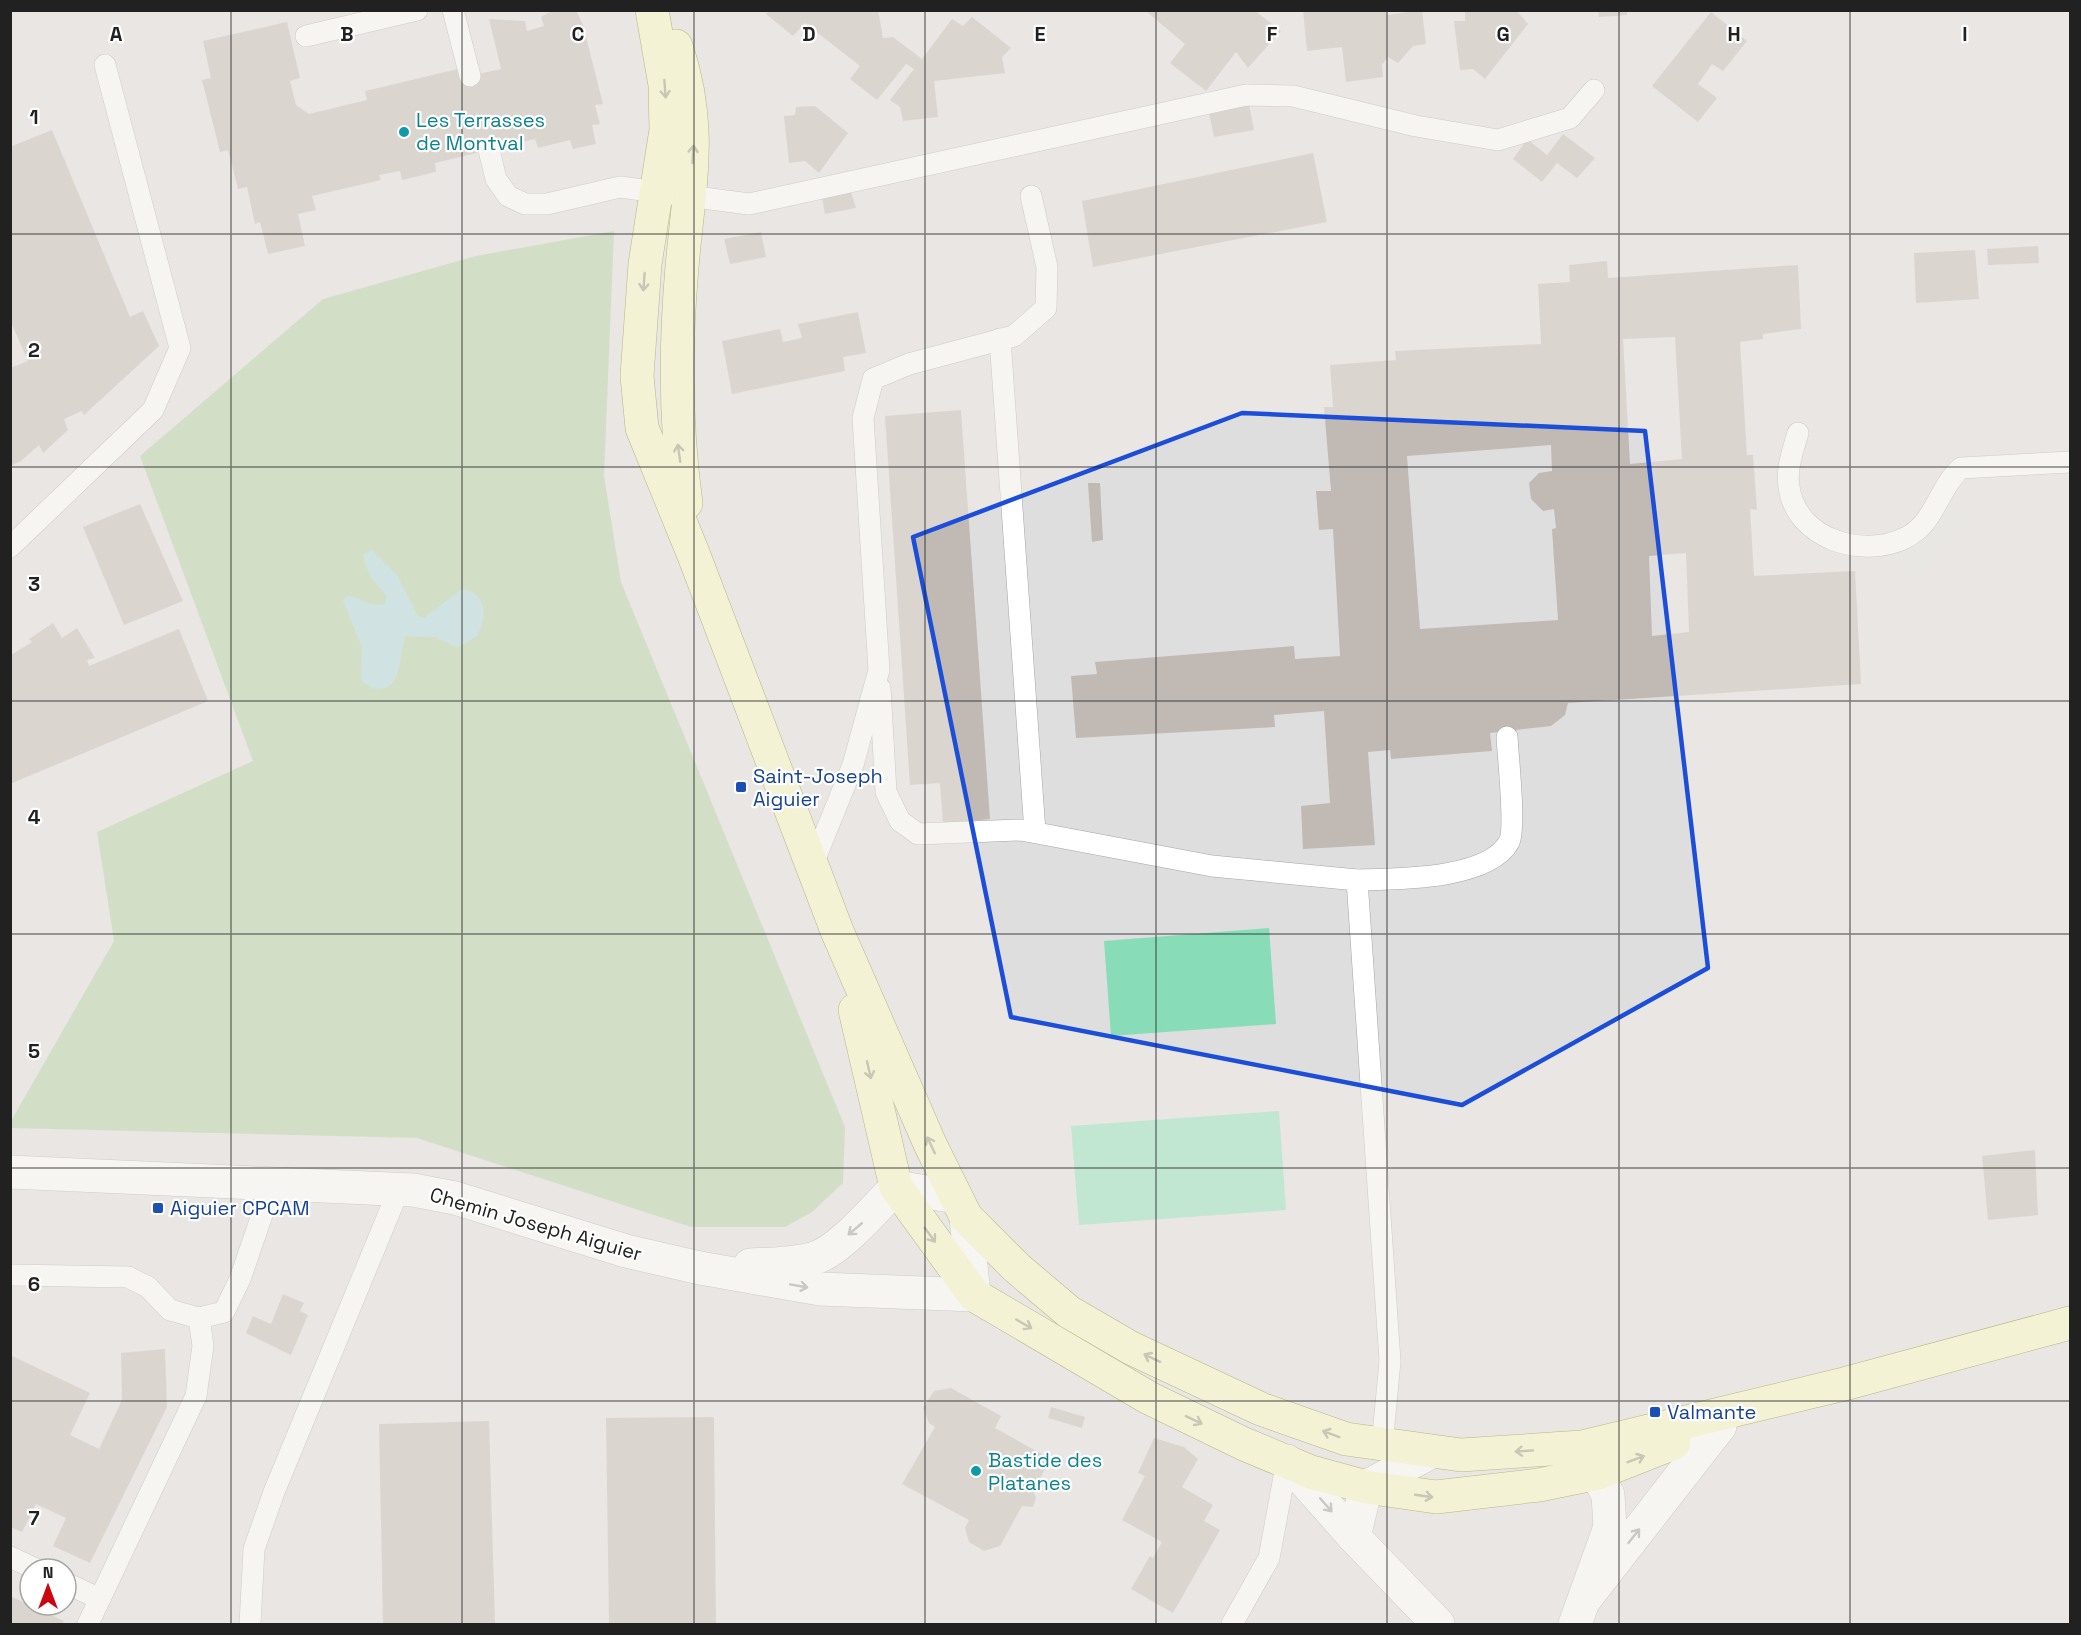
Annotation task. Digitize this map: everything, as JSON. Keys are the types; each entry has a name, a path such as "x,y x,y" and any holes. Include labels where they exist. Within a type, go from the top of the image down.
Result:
{"street":[{"path":"652,10 665,85 666,130 645,264 637,376 642,428 693,553 837,931 961,1207 974,1295"},
{"path":"664,10 688,88 694,128 691,196 682,266 676,376 677,443 693,553"},
{"path":"837,931 896,1187 974,1295 1149,1398 1244,1444 1311,1472 1366,1487 1437,1497 1539,1485 1590,1460 1767,1403 2070,1323"},
{"name":"Chemin Joseph Aiguier","path":"10,1172 399,1189 455,1198 626,1251 700,1268 820,1289 974,1295"},
{"path":"896,1187 961,1207 1017,1268 1069,1312 1131,1348 1261,1409 1346,1439 1382,1446 1461,1455 1590,1460 1720,1426 1767,1403"},
{"name":"Chemin Joseph Aiguier","path":"700,1268 789,1263 818,1257 857,1228 896,1187"},
{"path":"1580,1612 1720,1426"},
{"path":"1354,1537 1366,1487 1431,1452"},
{"path":"1580,1612 1610,1527 1608,1495 1590,1460"},
{"path":"1287,1461 1354,1537 1438,1624"}],"lane":[{"path":"306,36 417,10"},
{"path":"453,10 470,76"},
{"path":"10,548 153,410 180,348 105,65"},
{"path":"489,150 496,179 508,196 525,204 547,204 620,187 749,204 1246,94 1293,96 1416,126 1498,140 1570,118 1594,90"},
{"path":"1031,196 1047,267 1046,308 1014,336 909,364 873,379 863,418 886,792 900,821 918,834 1021,830 1212,866 1357,880 1412,879 1457,872 1487,862 1509,842 1512,823 1507,737"},
{"path":"1000,339 1035,832"},
{"path":"1798,433 1789,461 1788,487 1794,505 1810,530 1838,542 1874,547 1905,538 1918,530 1930,516 1948,479 1961,468 2070,462"},
{"path":"812,866 854,765 879,670"},
{"path":"1357,880 1390,1361 1382,1446"},
{"path":"10,1275 128,1277 148,1287 170,1310 199,1318 224,1312 240,1280 273,1183"},
{"path":"250,1624 254,1549 274,1492 399,1189"},
{"path":"88,1624 196,1396 203,1346 199,1318"},
{"path":"1232,1624 1269,1558 1287,1461"},
{"path":"78,1589 100,1599"}],"highlighted area":[{"path":"1242,413 1645,431 1708,968 1462,1105 1011,1017 913,537"}],"shaded area":[{"path":"11,11 2070,11 2070,1624 11,1624"},
{"path":"1938,500 1973,513 1961,537 1943,561 1920,577 1894,582 1886,544"}],"green space":[{"path":"614,231 604,476 621,582 845,1127 843,1183 812,1212 785,1227 691,1227 417,1138 11,1128 11,1121 114,941 97,832 253,761 140,456 323,299 476,256"},
{"path":"1269,928 1276,1024 1111,1036 1104,941"},
{"path":"1279,1111 1286,1210 1079,1225 1071,1126"}],"water":[{"path":"372,550 397,575 418,616 424,618 462,589 477,596 481,601 484,614 477,636 458,648 436,637 405,636 397,675 388,687 381,689 370,687 361,679 362,647 343,601 346,596 375,605 385,603 387,596 372,577 364,561 363,554"}],"building":[{"name":"Les Terrasses de Montval","path":"553,10 576,10 583,25 603,104 595,105 600,124 592,125 596,144 573,149 570,140 538,148 535,139 435,163 436,172 402,180 400,171 379,175 381,180 312,196 316,210 298,214 305,246 268,254 260,222 255,224 247,187 238,189 228,150 220,152 202,80 211,78 203,41 287,22 300,78 290,81 296,105 309,114 367,100 365,91 458,69 460,78 501,69 489,19 525,21 527,31 544,26 541,17"},
{"path":"769,10 878,10 883,38 893,37 922,59 952,19 963,26 972,17 1011,48 1002,57 1005,73 934,81 938,117 903,121 900,107 890,100 914,69 906,64 877,100 850,79 860,66 805,23 793,36 766,14"},
{"path":"1150,10 1254,10 1281,31 1248,68 1236,52 1206,91 1170,63 1185,44 1148,13"},
{"path":"1303,10 1386,10 1387,15 1422,10 1426,44 1413,46 1398,63 1388,57 1382,65 1383,77 1346,82 1342,47 1307,51"},
{"path":"1465,10 1516,10 1528,24 1485,79 1473,69 1460,70 1454,21 1465,21"},
{"path":"1598,10 1627,10 1627,15 1599,17"},
{"path":"1711,12 1747,41 1723,71 1712,64 1698,84 1717,98 1698,122 1652,86"},
{"path":"1249,104 1254,130 1214,137 1209,113"},
{"path":"815,106 848,133 819,173 805,161 789,163 784,116 795,115 796,107"},
{"path":"52,130 130,317 143,311 159,346 84,415 82,411 64,419 68,430 43,453 39,445 21,461 10,466 10,368 28,361 10,320 10,147"},
{"path":"1563,134 1595,158 1577,178 1557,163 1542,182 1513,159 1527,139 1547,155"},
{"path":"1313,153 1327,222 1093,267 1082,201"},
{"path":"851,192 856,208 825,214 822,198"},
{"path":"761,232 766,257 730,264 724,239"},
{"path":"2038,246 2039,263 1988,265 1987,249"},
{"path":"1975,250 1979,299 1916,303 1914,253"},
{"path":"1607,261 1608,278 1798,265 1801,329 1763,334 1763,339 1740,342 1747,455 1753,455 1757,510 1750,509 1754,576 1855,571 1861,684 1568,703 1565,715 1551,726 1490,733 1492,751 1391,759 1390,750 1368,752 1375,845 1303,849 1301,806 1330,803 1324,711 1274,715 1275,727 1076,738 1071,676 1097,674 1095,662 1294,646 1295,659 1340,656 1333,529 1319,530 1316,491 1331,491 1324,407 1333,407 1330,365 1396,360 1395,351 1541,344 1538,284 1570,282 1569,265","holes":["1675,337 1682,459 1630,464 1623,339","1551,445 1552,471 1539,473 1529,483 1531,499 1543,511 1554,509 1556,528 1552,529 1558,620 1420,629 1407,456","1686,553 1689,632 1652,636 1649,556"]},
{"path":"858,312 866,353 843,357 845,371 732,394 722,341 780,329 783,342 802,338 798,324"},
{"path":"961,410 990,819 943,824 940,783 910,785 885,416"},
{"path":"1088,483 1100,483 1103,540 1092,542"},
{"path":"140,504 183,601 124,625 83,527"},
{"path":"53,623 62,638 77,628 95,658 87,660 89,666 179,629 208,701 10,784 11,655 32,642 29,639"},
{"path":"2035,1150 2038,1215 1988,1220 1982,1156"},
{"path":"283,1294 304,1303 300,1311 308,1315 291,1355 246,1333 253,1316 271,1324"},
{"path":"165,1349 167,1407 90,1563 53,1546 66,1518 36,1504 22,1532 10,1527 10,1355 90,1393 70,1435 99,1449 122,1400 121,1353"},
{"name":"Bastide des Platanes","path":"951,1388 1001,1416 995,1428 1051,1459 1033,1490 1036,1498 1033,1507 1022,1506 1000,1546 984,1551 969,1542 965,1528 969,1520 902,1484 935,1427 929,1423 923,1408 934,1391"},
{"path":"1051,1407 1085,1417 1082,1428 1048,1418"},
{"path":"714,1417 716,1624 609,1624 606,1418"},
{"path":"489,1421 495,1624 383,1624 379,1424"},
{"path":"1154,1438 1184,1447 1198,1459 1182,1487 1213,1505 1204,1521 1220,1530 1173,1613 1131,1589 1150,1556 1153,1558 1162,1542 1122,1520 1145,1476 1138,1473"},
{"path":"10,1596 18,1600 18,1617 55,1617 64,1621 62,1624 10,1624"}],"place":[{"name":"Les Terrasses de Montval","path":"404,132"},
{"name":"Saint-Joseph Aiguier","path":"741,787"},
{"name":"Aiguier CPCAM","path":"158,1208"},
{"name":"Valmante","path":"1655,1412"},
{"name":"Bastide des Platanes","path":"976,1471"}]}
